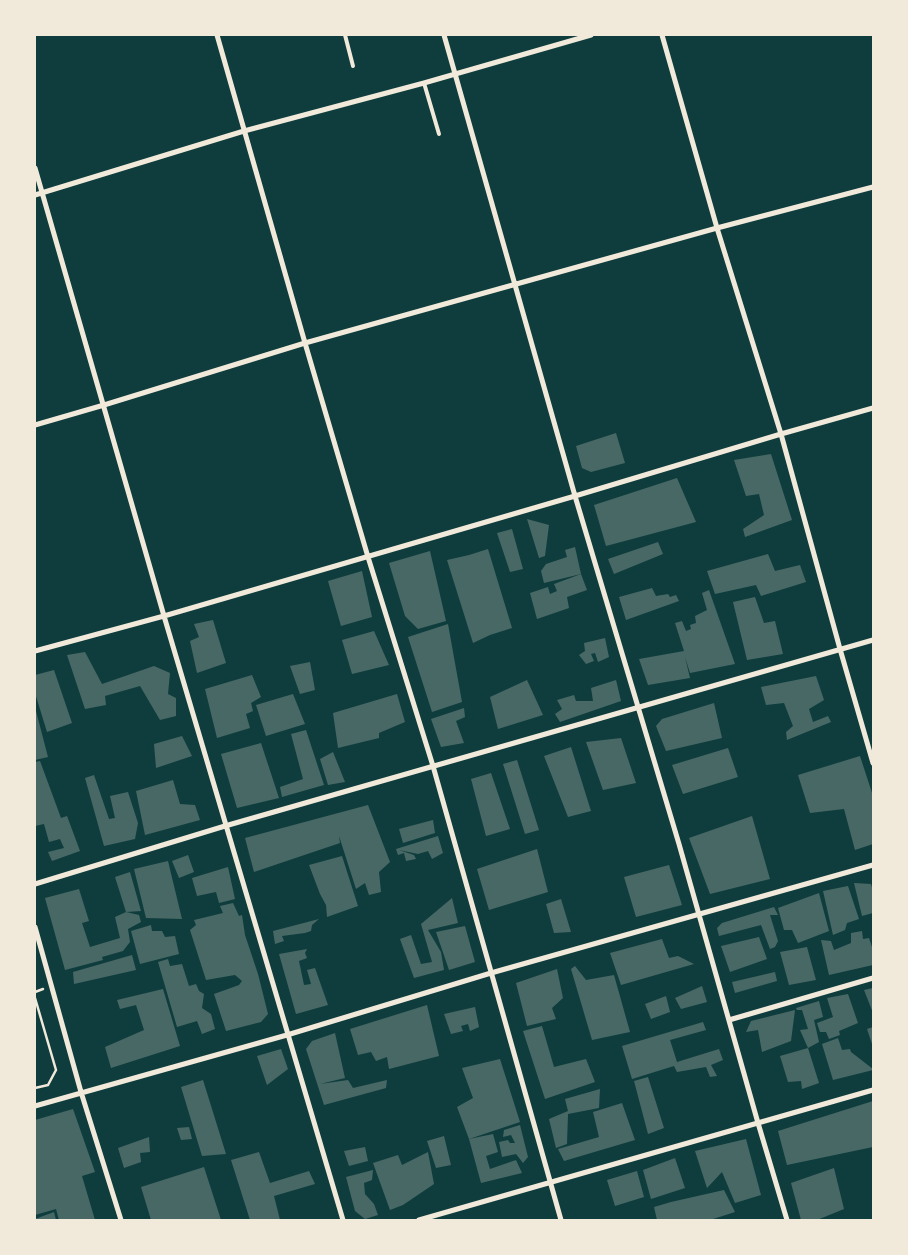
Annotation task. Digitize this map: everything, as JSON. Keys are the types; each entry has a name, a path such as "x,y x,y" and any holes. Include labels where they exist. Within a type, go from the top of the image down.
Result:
{"street":[{"path":"217,35 368,557 433,766 562,1220"},
{"path":"444,35 575,496 787,1220"},
{"path":"35,195 244,131 424,83 591,35"},
{"path":"662,35 717,228 781,434 873,763"},
{"path":"35,168 164,616 342,1220"},
{"path":"35,424 104,405 305,343 717,228 873,187"},
{"path":"35,651 368,557 873,408"},
{"path":"35,884 226,826 873,640"},
{"path":"35,1106 491,973 873,865"},
{"path":"35,927 81,1092 121,1220"},
{"path":"729,1020 873,978"},
{"path":"420,1220 873,1090"}],"lane":[{"path":"345,35 353,66"},
{"path":"424,83 439,134"}],"path":[{"path":"35,998 56,1070 48,1084 35,1088"}],"building":[{"path":"616,433 625,463 591,472 582,468 576,446"},
{"path":"771,454 792,520 745,537 743,529 764,515 759,494 746,496 734,460"},
{"path":"677,478 696,522 606,546 594,505"},
{"path":"527,519 549,525 545,556 539,558"},
{"path":"512,529 523,569 510,572 497,533"},
{"path":"658,542 663,554 614,574 608,559"},
{"path":"575,547 581,574 544,583 541,571 546,564 567,557 565,550"},
{"path":"488,549 512,628 473,643 447,560"},
{"path":"430,551 446,621 418,629 405,616 389,563"},
{"path":"768,554 775,571 800,565 806,582 761,596 756,585 715,594 707,571"},
{"path":"362,571 372,617 341,626 328,581"},
{"path":"581,574 587,590 567,597 569,608 537,619 530,593 548,587 550,594 557,591 554,584"},
{"path":"652,588 656,596 668,594 670,597 676,595 679,601 626,620 619,597"},
{"path":"709,590 735,664 690,673 685,657 690,678 648,685 639,659 684,651 675,623 682,621 686,631 691,629 690,625 696,623 695,616 707,610 702,593"},
{"path":"755,597 764,623 775,621 783,654 747,660 733,602"},
{"path":"213,620 226,663 197,673 190,641 199,637 194,624"},
{"path":"448,624 462,702 432,712 408,637"},
{"path":"374,631 389,665 352,674 342,640"},
{"path":"605,638 609,657 598,662 595,653 591,654 594,661 586,664 579,655 585,651 584,643"},
{"path":"85,652 102,684 154,666 170,673 168,694 176,698 176,716 160,720 140,686 105,696 106,705 85,709 67,655"},
{"path":"310,662 315,690 300,694 290,666"},
{"path":"54,670 72,723 47,732 35,693 35,675"},
{"path":"252,675 261,697 251,703 253,711 246,714 250,728 217,738 205,689"},
{"path":"816,676 824,700 809,709 813,722 828,716 831,722 787,740 786,732 793,726 784,703 766,705 761,687"},
{"path":"527,680 543,715 498,729 490,697"},
{"path":"616,680 621,701 560,722 555,714 562,709 557,700 574,695 576,701 593,701 591,688"},
{"path":"293,694 305,724 266,736 256,705"},
{"path":"397,694 405,722 379,733 379,738 338,748 333,713"},
{"path":"714,703 722,738 666,751 656,726 662,719"},
{"path":"464,708 465,717 456,721 464,743 441,747 431,719"},
{"path":"35,712 48,757 35,760"},
{"path":"306,730 324,785 282,797 280,787 303,779 291,734"},
{"path":"182,736 192,756 156,768 154,744"},
{"path":"621,738 636,783 603,790 586,742"},
{"path":"261,743 279,798 237,808 221,754"},
{"path":"571,747 591,811 568,817 544,756"},
{"path":"728,748 738,777 683,794 672,765"},
{"path":"333,752 345,782 328,785 320,759"},
{"path":"860,756 873,796 873,844 855,850 844,809 810,813 798,775"},
{"path":"517,760 539,830 525,834 503,764"},
{"path":"40,761 61,818 67,816 80,851 52,861 48,852 64,848 60,839 49,842 44,824 35,826 35,762"},
{"path":"491,773 510,829 486,836 471,779"},
{"path":"94,775 109,819 115,818 110,796 128,792 138,823 135,839 104,846 85,778"},
{"path":"173,780 180,804 195,805 200,820 145,835 136,791"},
{"path":"368,805 390,862 379,872 381,892 369,895 365,883 356,889 339,836 340,843 254,872 245,838"},
{"path":"752,816 770,879 710,894 689,838"},
{"path":"433,820 435,833 403,843 399,829"},
{"path":"438,836 443,853 432,859 428,851 418,854 399,850 414,855 416,859 406,861 404,853 398,855 396,849"},
{"path":"537,849 548,892 489,910 477,869"},
{"path":"188,855 194,872 179,878 172,861"},
{"path":"342,856 358,906 327,917 326,905 309,865"},
{"path":"168,861 182,919 146,918 134,869"},
{"path":"669,865 682,905 636,917 624,877"},
{"path":"228,867 235,899 219,903 216,892 197,896 192,878"},
{"path":"130,872 141,911 126,912 115,877"},
{"path":"854,883 871,884 873,891 873,913 862,916"},
{"path":"848,886 859,919 847,923 845,930 833,935 823,891"},
{"path":"79,889 89,921 82,923 90,947 120,938 115,917 126,912 139,915 141,922 128,929 130,942 123,951 102,957 103,960 65,970 45,898"},
{"path":"819,893 829,931 798,943 792,930 784,930 778,908"},
{"path":"452,898 458,923 428,930 441,952 444,970 414,978 400,939 411,935 421,964 432,962 421,924"},
{"path":"561,899 571,932 554,933 546,904"},
{"path":"233,903 239,916 242,915 245,935 258,974 268,1014 261,1022 226,1031 214,994 239,985 242,981 235,975 206,980 190,930 196,925 194,920 223,913 220,906"},
{"path":"774,907 778,915 770,915 778,941 775,947 770,949 761,925 719,936 717,928 722,923"},
{"path":"319,919 312,925 311,931 282,936 284,941 275,944 273,931"},
{"path":"151,925 152,931 162,931 165,937 175,936 179,954 140,964 131,931"},
{"path":"465,926 475,962 449,970 436,932"},
{"path":"862,931 863,939 869,938 873,950 873,965 829,975 821,940 831,941 834,950 851,943 851,933"},
{"path":"759,937 767,959 730,972 721,946"},
{"path":"662,939 669,958 678,956 694,964 621,985 610,953"},
{"path":"807,947 816,980 789,985 780,952"},
{"path":"307,949 305,953 307,958 299,961 304,985 311,984 307,970 315,968 328,1005 296,1014 279,954"},
{"path":"132,955 136,970 74,984 73,972"},
{"path":"168,959 170,966 182,964 189,986 196,984 199,991 204,994 202,1008 211,1014 215,1029 202,1034 197,1021 177,1027 158,962"},
{"path":"575,966 586,980 614,975 630,1032 592,1040 571,969"},
{"path":"557,969 563,998 552,1008 556,1019 527,1026 516,983"},
{"path":"775,972 777,981 735,993 732,982"},
{"path":"702,986 707,1002 681,1009 675,998"},
{"path":"873,988 873,1013 864,990"},
{"path":"163,989 180,1046 111,1068 105,1047 144,1030 136,1005 120,1009 117,1000"},
{"path":"848,994 858,1023 839,1031 840,1035 829,1039 826,1032 820,1032 817,1023 833,1017 827,998"},
{"path":"666,996 670,1012 651,1019 645,1004"},
{"path":"819,1001 823,1017 814,1020 819,1042 808,1048 800,1030 808,1029 802,1010 797,1010 796,1008"},
{"path":"427,1005 439,1056 389,1069 387,1057 376,1061 371,1052 358,1055 350,1029"},
{"path":"475,1007 479,1027 470,1031 468,1024 461,1026 463,1031 451,1034 444,1014"},
{"path":"795,1010 791,1041 762,1052 758,1030 746,1032 751,1021"},
{"path":"703,1022 706,1030 670,1040 677,1062 719,1049 723,1060 711,1065 717,1076 710,1077 706,1067 677,1072 674,1066 632,1079 622,1046"},
{"path":"542,1026 554,1067 586,1059 595,1082 545,1099 523,1031"},
{"path":"873,1027 873,1047 867,1029"},
{"path":"335,1033 345,1078 320,1084 348,1080 353,1088 387,1080 386,1088 324,1105 306,1049 312,1041"},
{"path":"838,1038 842,1050 850,1049 851,1052 873,1070 833,1080 822,1044"},
{"path":"808,1048 819,1083 802,1089 801,1081 788,1082 780,1056"},
{"path":"281,1049 288,1069 267,1085 257,1056"},
{"path":"500,1059 520,1122 469,1139 457,1107 473,1098 462,1068"},
{"path":"648,1077 664,1128 648,1134 634,1081"},
{"path":"203,1080 226,1154 202,1156 181,1087"},
{"path":"600,1089 599,1108 568,1114 567,1144 556,1148 549,1119 568,1111 565,1099"},
{"path":"873,1101 873,1147 787,1165 778,1131"},
{"path":"622,1103 635,1140 564,1161 558,1149 599,1137 593,1112"},
{"path":"73,1109 95,1172 82,1176 95,1220 59,1220 56,1209 35,1215 35,1120"},
{"path":"520,1125 528,1157 523,1163 516,1154 502,1157 499,1142 508,1140 510,1143 515,1143 511,1135 503,1137 504,1130"},
{"path":"189,1127 192,1139 181,1140 177,1128"},
{"path":"493,1134 498,1152 486,1156 490,1169 516,1160 522,1173 481,1183 469,1139"},
{"path":"444,1136 451,1165 436,1168 427,1141"},
{"path":"149,1137 150,1152 140,1153 141,1162 124,1168 118,1148"},
{"path":"746,1139 761,1195 735,1203 722,1172 707,1188 695,1151"},
{"path":"365,1147 368,1161 349,1166 344,1151"},
{"path":"259,1152 270,1183 309,1171 315,1184 274,1196 280,1220 250,1220 231,1160"},
{"path":"428,1152 434,1184 403,1205 390,1210 373,1163 398,1155 402,1165"},
{"path":"675,1158 685,1188 651,1199 643,1170"},
{"path":"204,1167 221,1220 151,1220 141,1187"},
{"path":"834,1168 844,1209 817,1220 801,1220 791,1183"},
{"path":"373,1170 372,1180 364,1183 365,1194 374,1204 378,1215 365,1219 355,1211 346,1177"},
{"path":"637,1171 644,1197 615,1206 607,1180"},
{"path":"724,1190 735,1212 710,1220 657,1220 654,1207"},
{"path":"54,1212 56,1220 35,1220 35,1219"}]}
